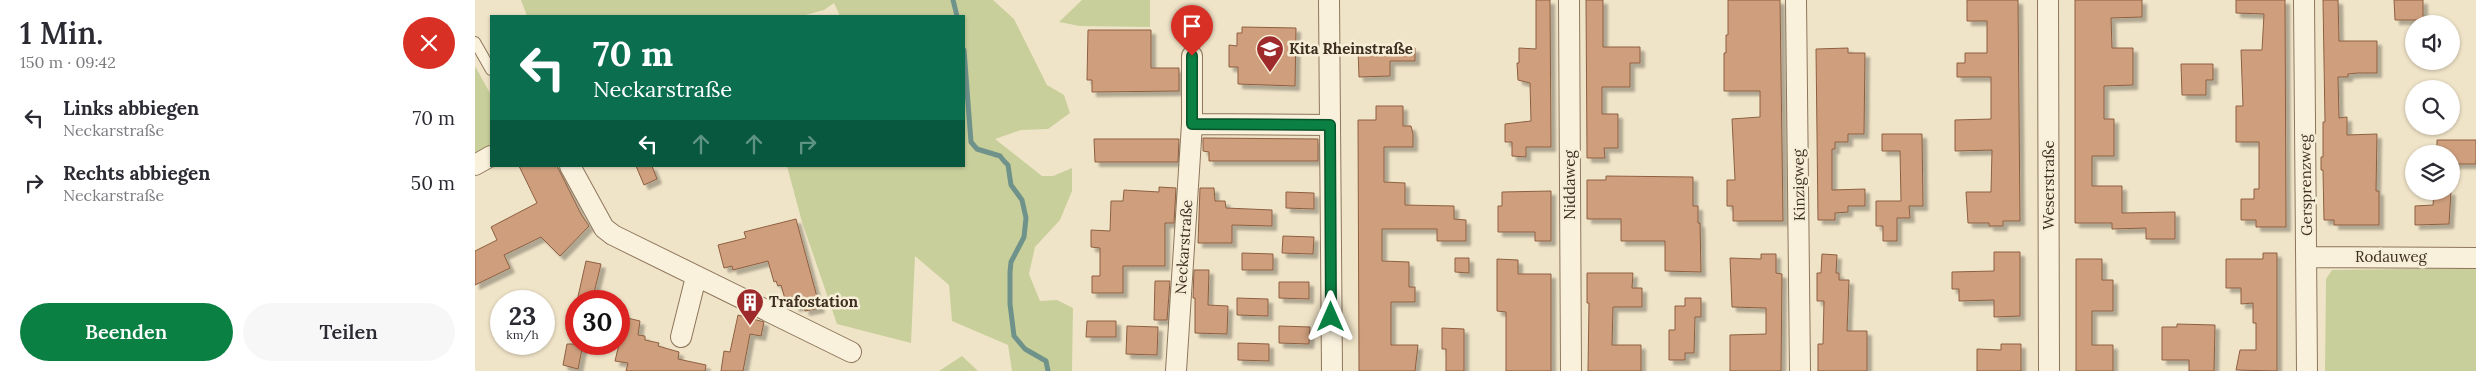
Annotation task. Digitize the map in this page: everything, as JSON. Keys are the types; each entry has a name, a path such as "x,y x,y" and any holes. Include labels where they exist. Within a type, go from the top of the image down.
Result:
{"street":[{"path":"1329,0 1331,371"},
{"name":"Niddaweg","path":"1569,0 1571,371"},
{"name":"Kinzigweg","path":"1796,0 1800,371"},
{"name":"Weserstraße","path":"2047,0 2049,371"},
{"name":"Gersprenzweg","path":"2305,0 2307,371"},
{"name":"Neckarstraße","path":"1176,371 1192,124 1192,56"},
{"path":"1192,124 1330,125"},
{"path":"475,165 490,157"},
{"path":"571,167 604,228 613,235 851,352"},
{"name":"Rodauweg","path":"2307,257 2476,258"},
{"path":"681,337 696,277"}],"lane":[{"path":"475,42 490,68"}],"green space":[{"path":"521,0 993,0 1014,19 1047,85 1064,95 1070,113 1048,129 1021,130 995,139 1042,176 1053,176 1072,168 1072,191 1060,220 1035,247 1029,274 1040,301 1057,300 1073,308 1072,371 1012,371 1008,345 952,321 949,285 915,256 911,343 837,324 802,222 787,167 965,167 965,15 840,15 834,3 824,10 806,15 527,15"},
{"path":"1082,0 1150,0 1150,27 1080,26 1059,22"},
{"path":"475,66 490,93 490,145 475,153"},
{"path":"2476,268 2476,371 2325,371 2326,279 2332,270"},
{"path":"962,356 978,371 939,371"}],"building":[{"path":"1536,0 1550,0 1551,147 1526,147 1526,157 1512,156 1512,142 1505,142 1505,124 1531,121 1530,83 1518,80 1517,63 1519,63 1519,48 1536,49"},
{"path":"1586,0 1603,0 1603,47 1640,47 1640,63 1630,63 1630,87 1602,87 1602,114 1618,114 1618,148 1604,148 1605,158 1587,158"},
{"path":"1728,0 1780,0 1783,221 1733,221 1733,206 1727,206 1727,180 1735,180 1732,119 1760,117 1760,91 1724,91 1724,53 1726,53 1726,35 1728,35"},
{"path":"1967,0 2018,0 2020,221 2003,221 2003,226 1989,226 1989,223 1968,223 1966,192 1991,192 1992,150 1955,151 1955,120 1991,119 1991,77 1957,77 1957,63 1965,63 1965,53 1987,53 1987,21 1967,21"},
{"path":"2075,0 2142,0 2142,17 2111,18 2112,48 2133,48 2133,85 2104,86 2104,119 2114,119 2114,156 2092,156 2092,186 2122,186 2122,213 2175,212 2175,239 2146,239 2146,228 2112,229 2112,223 2075,223"},
{"path":"2236,0 2285,0 2286,227 2256,227 2256,220 2241,220 2241,199 2254,199 2254,189 2259,189 2259,142 2236,142 2236,106 2243,106 2241,50 2262,50 2264,14 2236,13"},
{"path":"2323,0 2338,0 2339,41 2377,41 2377,73 2348,74 2348,77 2338,77 2339,118 2347,117 2347,135 2377,134 2376,191 2379,191 2379,225 2334,225 2334,220 2324,220 2323,170 2321,170 2323,122 2325,122"},
{"path":"2394,0 2423,0 2423,15 2405,15 2405,20 2395,20"},
{"path":"1242,27 1296,28 1295,86 1238,84 1238,67 1229,67 1229,45 1237,46 1237,33 1242,33"},
{"path":"1088,30 1151,30 1151,68 1179,68 1179,91 1092,92 1092,80 1087,80"},
{"path":"1415,48 1415,61 1390,61 1390,76 1359,77 1358,49"},
{"path":"1848,48 1848,53 1865,53 1864,134 1848,134 1848,142 1835,142 1835,149 1832,149 1832,190 1865,189 1865,206 1848,206 1848,212 1835,213 1835,220 1818,220 1816,49"},
{"path":"2181,64 2213,64 2213,80 2206,80 2206,95 2182,95"},
{"path":"1376,106 1403,106 1403,126 1411,126 1413,134 1413,147 1384,147 1384,182 1405,183 1405,205 1454,206 1454,219 1466,220 1466,241 1437,241 1437,229 1382,229 1382,261 1409,262 1409,287 1415,287 1415,302 1391,302 1391,345 1418,345 1415,371 1359,371 1358,120 1376,120"},
{"path":"1882,134 1922,134 1923,206 1909,206 1910,218 1897,218 1897,241 1883,241 1883,226 1876,226 1876,201 1901,201 1900,151 1882,151"},
{"path":"1203,138 1318,139 1318,161 1209,161 1209,152 1203,151"},
{"path":"1094,139 1179,139 1178,162 1095,162"},
{"path":"2437,140 2476,140 2476,164 2460,164 2460,145 2437,145"},
{"path":"519,167 558,167 589,226 560,256 541,237 504,255 510,268 475,285 475,251 497,240 491,227 537,203"},
{"path":"636,167 652,167 657,179 644,185"},
{"path":"1606,176 1693,177 1693,206 1698,206 1698,223 1700,223 1701,272 1665,271 1665,241 1621,241 1621,219 1587,219 1587,180 1606,180"},
{"path":"1159,187 1176,188 1174,223 1165,223 1165,266 1123,266 1123,293 1092,293 1092,276 1100,276 1100,248 1091,247 1091,230 1110,231 1111,201 1123,201 1124,190 1159,192"},
{"path":"1200,188 1214,188 1215,201 1225,201 1226,208 1272,210 1272,226 1232,225 1232,243 1198,243"},
{"path":"1551,191 1551,241 1535,241 1535,232 1498,232 1498,206 1502,206 1502,192"},
{"path":"1286,192 1314,193 1314,209 1286,208"},
{"path":"2433,200 2450,200 2449,224 2415,225 2415,206 2433,205"},
{"path":"796,219 820,308 805,311 804,305 795,307 792,297 785,299 781,285 778,286 776,281 774,282 768,261 733,270 732,266 724,268 718,245 746,238 744,232"},
{"path":"1283,236 1314,237 1313,254 1282,253"},
{"path":"1994,252 2020,252 2020,316 1994,317 1994,300 1959,301 1959,289 1952,289 1952,272 1994,271"},
{"path":"1242,253 1273,254 1273,270 1242,270"},
{"path":"2263,253 2277,253 2277,371 2236,370 2240,350 2256,350 2256,323 2253,323 2253,303 2241,304 2241,288 2226,288 2226,259 2263,259"},
{"path":"1761,254 1776,254 1776,273 1782,274 1781,371 1730,371 1730,335 1766,334 1766,308 1732,307 1730,258 1761,259"},
{"path":"1822,254 1837,255 1836,273 1839,273 1839,280 1849,280 1847,331 1867,331 1867,371 1818,371 1818,344 1823,344 1824,301 1817,301 1817,273 1821,273"},
{"path":"1455,258 1469,258 1469,273 1455,272"},
{"path":"1497,259 1518,260 1518,274 1551,274 1551,371 1506,371 1506,312 1497,311"},
{"path":"2076,259 2102,259 2102,280 2113,280 2113,311 2092,311 2092,345 2113,345 2113,371 2076,371"},
{"path":"586,261 601,264 595,290 579,290"},
{"path":"1194,270 1209,270 1208,305 1228,306 1227,334 1195,333"},
{"path":"1587,273 1633,273 1632,288 1642,288 1642,307 1613,307 1612,345 1641,345 1641,371 1588,371 1589,303 1587,303"},
{"path":"1155,281 1170,281 1167,320 1154,320"},
{"path":"1279,282 1309,282 1309,299 1279,298"},
{"path":"1237,298 1268,299 1268,316 1237,315"},
{"path":"1685,298 1701,298 1701,317 1695,317 1694,353 1685,353 1685,360 1669,360 1669,330 1675,330 1675,306 1685,306"},
{"path":"738,315 764,322 761,336 750,334 743,371 721,371 724,351 730,352"},
{"path":"630,319 640,321 638,335 645,336 645,340 659,343 658,346 679,352 678,359 706,365 705,371 626,371 628,363 615,361 616,355 630,355"},
{"path":"1087,321 1116,321 1116,337 1086,337"},
{"path":"2177,324 2215,325 2214,371 2189,371 2189,360 2162,360 2162,327 2177,327"},
{"path":"1127,326 1158,327 1157,355 1126,354"},
{"path":"1279,326 1310,327 1309,344 1279,343"},
{"path":"1442,328 1464,329 1464,371 1446,371 1446,349 1442,349"},
{"path":"1238,343 1269,344 1269,361 1238,360"},
{"path":"2001,344 2021,344 2021,371 1977,371 1977,349 2001,350"},
{"path":"565,354 581,355 578,369 563,365"}],"waterway":[{"path":"953,0 957,15"},
{"path":"965,63 971,142 977,149 1000,156 1008,165 1011,185 1022,200 1026,218 1024,237 1011,262 1010,304 1014,336 1025,349 1046,361 1048,371"}],"place":[{"name":"Kita Rheinstraße","path":"1270,73"},
{"name":"Trafostation","path":"750,326"}],"route":[{"path":"1192,56 1192,124 1330,125 1331,317"}]}
